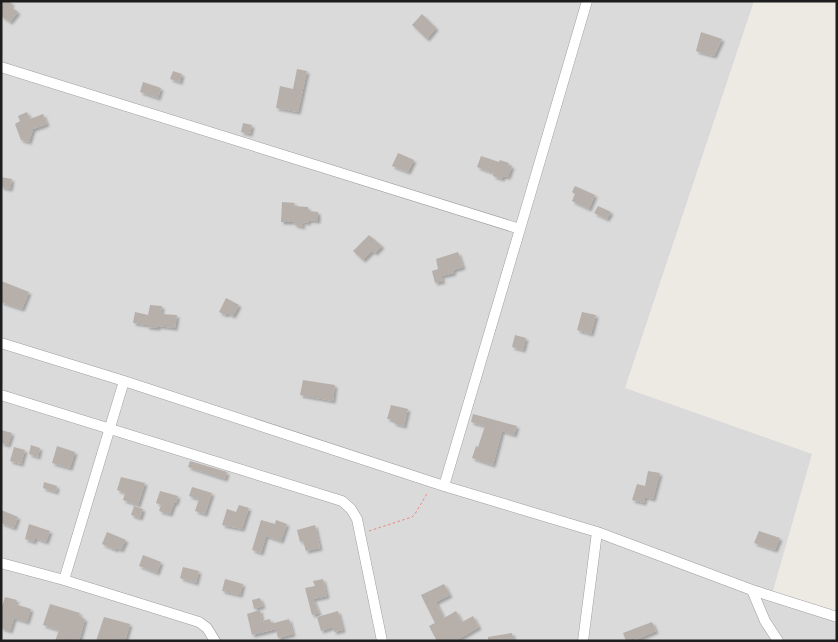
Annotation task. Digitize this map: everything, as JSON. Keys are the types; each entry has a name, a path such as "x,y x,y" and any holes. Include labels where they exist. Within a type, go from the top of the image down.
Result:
{"street":[{"path":"444,486 587,1"},
{"path":"1,67 520,229"},
{"path":"1,343 124,381 444,486 596,532 752,590 837,617"},
{"path":"64,580 124,381"},
{"path":"1,395 342,501 351,509 357,520 382,641"},
{"path":"583,641 596,532"},
{"path":"1,564 64,580 199,622 207,628 215,641"},
{"path":"752,590 764,621 778,641"}],"path":[{"path":"361,534 412,517 434,482"}],"shaded area":[{"path":"1,1 754,1 625,388 812,454 772,594 837,617 837,641 1,641"}],"building":[{"path":"1,1 9,1 12,4 10,6 18,12 10,22 1,16"},
{"path":"422,14 436,28 427,39 412,25"},
{"path":"701,32 722,39 714,56 696,51"},
{"path":"297,69 307,71 298,112 276,108 280,86 293,89"},
{"path":"173,71 182,74 180,82 170,79"},
{"path":"143,82 161,88 158,98 140,92"},
{"path":"27,112 30,119 43,114 47,124 33,129 29,142 21,140 15,124 20,121 18,116"},
{"path":"243,123 252,125 250,134 241,132"},
{"path":"398,153 414,160 408,172 392,166"},
{"path":"481,156 509,163 508,165 512,166 508,177 503,176 502,179 493,176 494,173 477,167"},
{"path":"1,177 12,179 10,189 1,187"},
{"path":"575,186 595,195 589,209 572,201 575,194 572,192"},
{"path":"282,202 295,203 294,206 308,207 308,211 318,212 318,221 309,220 308,223 302,222 303,227 295,225 293,222 281,222"},
{"path":"598,206 611,212 607,219 594,213"},
{"path":"369,235 382,246 375,253 372,251 363,260 353,251"},
{"path":"458,252 463,267 453,270 454,273 441,276 443,281 435,283 432,271 438,269 436,259"},
{"path":"1,281 29,292 22,309 1,302"},
{"path":"226,298 239,305 233,316 219,312"},
{"path":"150,305 162,306 161,314 177,315 175,328 147,327 147,325 133,323 135,312 148,315"},
{"path":"582,312 596,315 591,334 577,330"},
{"path":"515,335 526,338 523,350 512,347"},
{"path":"303,380 335,385 333,401 300,395"},
{"path":"391,405 408,409 404,426 393,423 394,420 387,419"},
{"path":"473,414 517,426 514,435 502,431 493,465 472,458 485,426 471,422"},
{"path":"1,430 12,433 8,445 1,443"},
{"path":"31,445 40,448 38,457 29,454"},
{"path":"57,446 75,452 70,468 52,463"},
{"path":"14,447 25,450 21,464 10,461"},
{"path":"190,461 227,472 225,479 188,467"},
{"path":"648,471 660,473 653,499 645,497 644,503 632,500 637,484 645,486"},
{"path":"121,477 145,483 138,505 123,500 125,493 117,490"},
{"path":"44,482 57,486 56,492 43,488"},
{"path":"192,487 212,493 205,514 195,511 199,499 189,496"},
{"path":"160,491 178,496 170,514 159,511 161,505 156,503"},
{"path":"239,505 249,508 242,529 222,525 227,509 236,512"},
{"path":"134,506 143,509 140,518 131,515"},
{"path":"1,510 18,517 14,528 1,523"},
{"path":"261,520 275,524 276,520 287,524 281,541 266,536 261,553 252,550"},
{"path":"29,524 50,531 46,542 35,538 34,542 25,539"},
{"path":"315,525 320,548 306,551 303,541 300,542 297,530"},
{"path":"759,531 780,538 775,550 754,543"},
{"path":"107,532 126,540 121,550 116,548 116,550 102,544"},
{"path":"143,555 161,562 157,573 139,566"},
{"path":"183,567 199,571 196,583 180,578"},
{"path":"225,579 243,584 240,595 222,591"},
{"path":"323,579 327,596 313,599 319,613 312,615 305,588 315,586 313,581"},
{"path":"444,584 450,595 436,602 444,618 456,611 462,622 473,616 479,627 455,641 437,641 429,626 435,623 421,595"},
{"path":"5,597 17,600 15,604 31,609 27,622 14,618 10,631 1,628 1,610"},
{"path":"260,598 263,606 254,609 252,600"},
{"path":"50,604 80,613 79,616 85,619 79,641 55,641 59,630 43,625"},
{"path":"260,610 262,621 270,619 271,623 274,623 289,619 293,634 278,638 276,629 252,635 247,614"},
{"path":"338,611 343,630 334,632 333,627 321,631 317,617"},
{"path":"104,617 130,624 125,641 96,641"},
{"path":"652,622 656,631 636,640 635,638 626,641 623,633"},
{"path":"512,633 514,641 488,641 488,637"}]}
